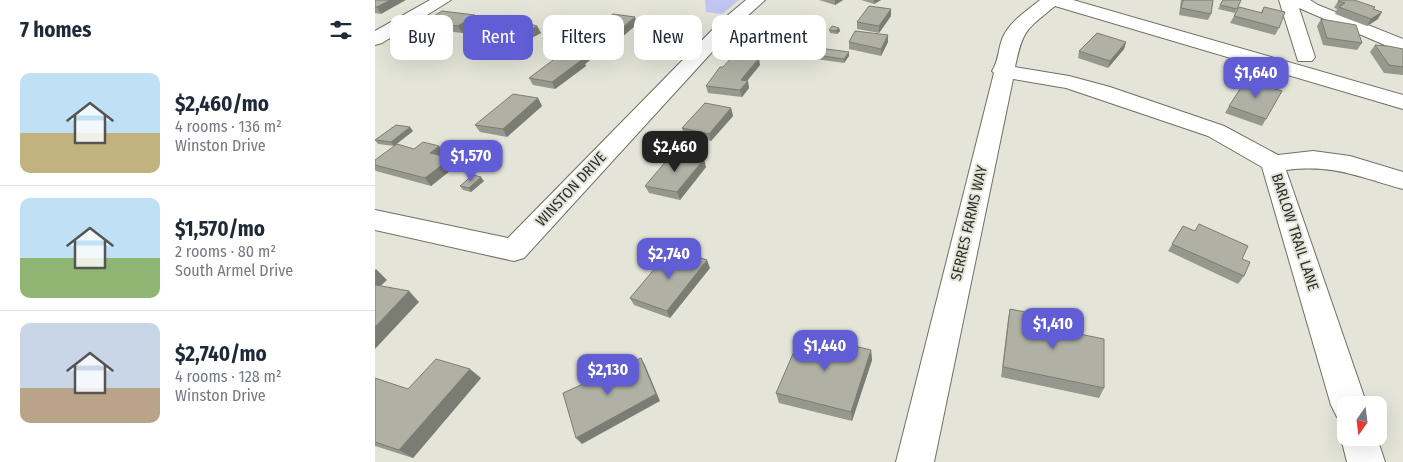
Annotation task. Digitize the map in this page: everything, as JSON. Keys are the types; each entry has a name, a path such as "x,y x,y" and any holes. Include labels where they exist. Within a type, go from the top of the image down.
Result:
{"street":[{"path":"375,39 442,0"},
{"name":"WINSTON DRIVE","path":"375,220 514,250 727,25 755,0"},
{"path":"1052,0 1403,102"},
{"name":"SERRES FARMS WAY","path":"915,462 1002,72 1012,37 1024,22 1052,0"},
{"path":"1288,0 1305,57"},
{"path":"1299,0 1312,9 1401,45"},
{"name":"BARLOW TRAIL LANE","path":"1002,72 1069,82 1102,92 1216,131 1274,163 1273,170 1287,202 1346,396"},
{"path":"1274,163 1313,159 1350,164 1403,181"},
{"path":"1361,446 1366,462"}],"shaded area":[{"path":"705,0 739,0 722,14 706,12"}],"building":[{"path":"375,0 390,0 375,7"},
{"path":"1183,0 1213,0 1211,14 1181,8"},
{"path":"1223,0 1241,0 1237,9 1220,5"},
{"path":"1354,0 1375,7 1373,9 1382,12 1371,19 1339,7 1345,3 1338,1"},
{"path":"869,6 891,9 879,26 857,22"},
{"path":"1239,7 1262,13 1264,7 1285,12 1279,28 1234,16"},
{"path":"442,11 475,15 463,15 463,23 458,26 453,25 453,15 435,15"},
{"path":"624,16 634,18 624,26"},
{"path":"1321,19 1356,25 1362,43 1327,38"},
{"path":"832,26 839,28 836,31 829,30"},
{"path":"855,31 888,35 881,49 849,42"},
{"path":"1097,33 1126,42 1110,61 1079,51"},
{"path":"1375,45 1403,49 1403,67 1389,65"},
{"path":"826,49 849,52 844,59 826,57"},
{"path":"553,60 582,60 552,82 529,78"},
{"path":"729,60 757,60 741,80 748,81 740,90 706,86 720,67 723,67"},
{"path":"1246,80 1282,91 1266,119 1229,106"},
{"path":"513,94 538,98 503,129 475,125"},
{"path":"705,103 731,108 709,134 682,128"},
{"path":"396,125 410,127 391,142 375,140"},
{"path":"423,142 439,146 430,153 451,158 425,178 375,165 375,160 397,144 414,149"},
{"path":"673,153 704,159 677,192 645,186"},
{"path":"473,175 481,177 469,188 460,186"},
{"path":"1199,224 1248,246 1242,259 1250,262 1244,276 1172,244 1183,226 1195,231"},
{"path":"672,248 707,260 667,311 630,298"},
{"path":"375,286 409,291 375,327"},
{"path":"1010,309 1056,318 1055,329 1104,339 1104,388 1003,367"},
{"path":"802,333 871,350 851,412 776,393"},
{"path":"641,358 656,394 576,438 563,393"},
{"path":"436,359 470,369 399,450 375,442 375,378 408,389"}]}
